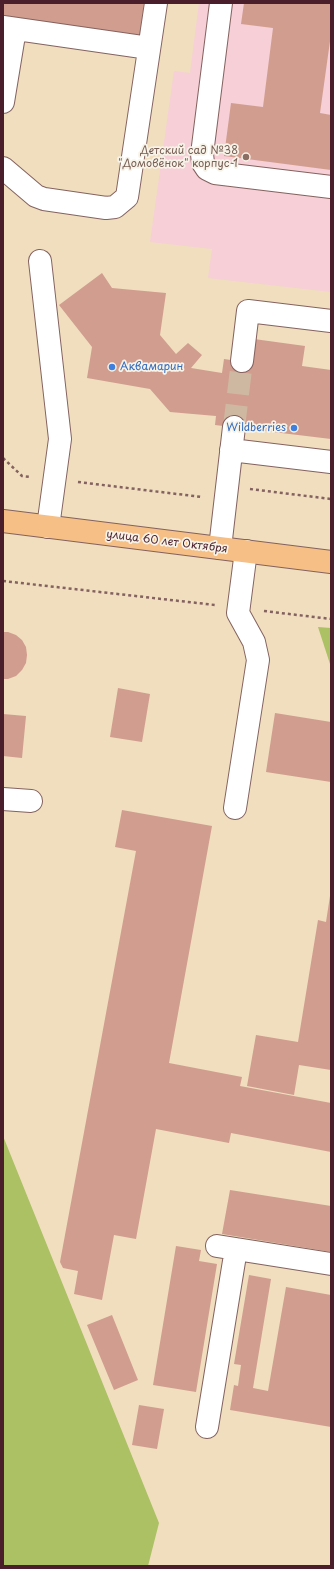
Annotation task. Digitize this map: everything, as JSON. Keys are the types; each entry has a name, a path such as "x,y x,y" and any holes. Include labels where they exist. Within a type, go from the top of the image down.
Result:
{"main road":[{"name":"улица 60 лет Октября","path":"3,521 331,562"}],"lane":[{"path":"3,168 36,196 44,199 106,208 115,207 123,202 127,197 156,3"},
{"path":"221,3 202,154 203,163 207,169 215,173 331,187"},
{"path":"3,102 9,28 149,48"},
{"path":"40,260 60,439 48,527"},
{"path":"242,361 248,311 331,321"},
{"path":"220,548 234,427"},
{"path":"231,450 331,462"},
{"path":"235,808 258,660 254,642 238,613 246,551"},
{"path":"3,799 31,801"},
{"path":"207,1427 226,1247 331,1264"}],"path":[{"path":"3,458 22,476 211,498 251,488 331,499"},
{"path":"3,581 331,619"}],"shaded area":[{"name":"Детский сад №38 \"Домовёнок\" корпус 1","path":"199,3 331,3 331,292 208,278 212,249 150,242 174,71 190,73"}],"green space":[{"path":"318,627 331,628 331,664 330,664"},
{"path":"3,1136 159,1523 148,1566 3,1566"}],"building":[{"path":"3,3 144,3 140,35 3,16"},
{"path":"244,3 331,3 331,34 320,113 331,115 331,170 224,156 231,103 263,107 273,28 241,24"},
{"path":"102,273 112,288 166,293 160,335 176,354 188,343 202,355 191,368 222,373 224,359 251,363 254,339 305,346 302,366 331,370 331,439 215,425 216,416 170,412 150,389 87,378 92,347 59,305"},
{"path":"3,632 16,635 22,640 26,647 27,655 26,663 22,670 16,676 8,679 3,679"},
{"path":"118,688 150,694 142,742 110,737"},
{"path":"275,713 331,722 331,782 266,772"},
{"path":"3,714 26,716 22,758 3,756"},
{"path":"122,810 212,826 169,1063 242,1077 240,1086 331,1103 331,1152 231,1133 229,1143 156,1129 136,1239 114,1235 102,1300 74,1294 78,1271 63,1268 60,1262 136,851 115,847"},
{"path":"330,896 331,1070 299,1065 294,1095 247,1086 256,1035 298,1042 318,920 326,922"},
{"path":"230,1190 331,1206 331,1252 222,1234"},
{"path":"176,1246 201,1250 199,1261 217,1264 196,1392 153,1385"},
{"path":"249,1275 271,1279 253,1388 268,1391 286,1287 331,1295 331,1427 230,1410 234,1385 238,1386 241,1365 234,1364"},
{"path":"112,1315 138,1380 114,1390 87,1325"},
{"path":"139,1405 164,1409 157,1449 132,1445"}],"tunnel":[{"path":"234,427 242,361"}],"place":[{"name":"Детский сад №38 \"Домовёнок\" корпус 1","path":"246,157"},
{"name":"Аквамарин","path":"112,367"},
{"name":"Wildberries","path":"294,428"}]}
